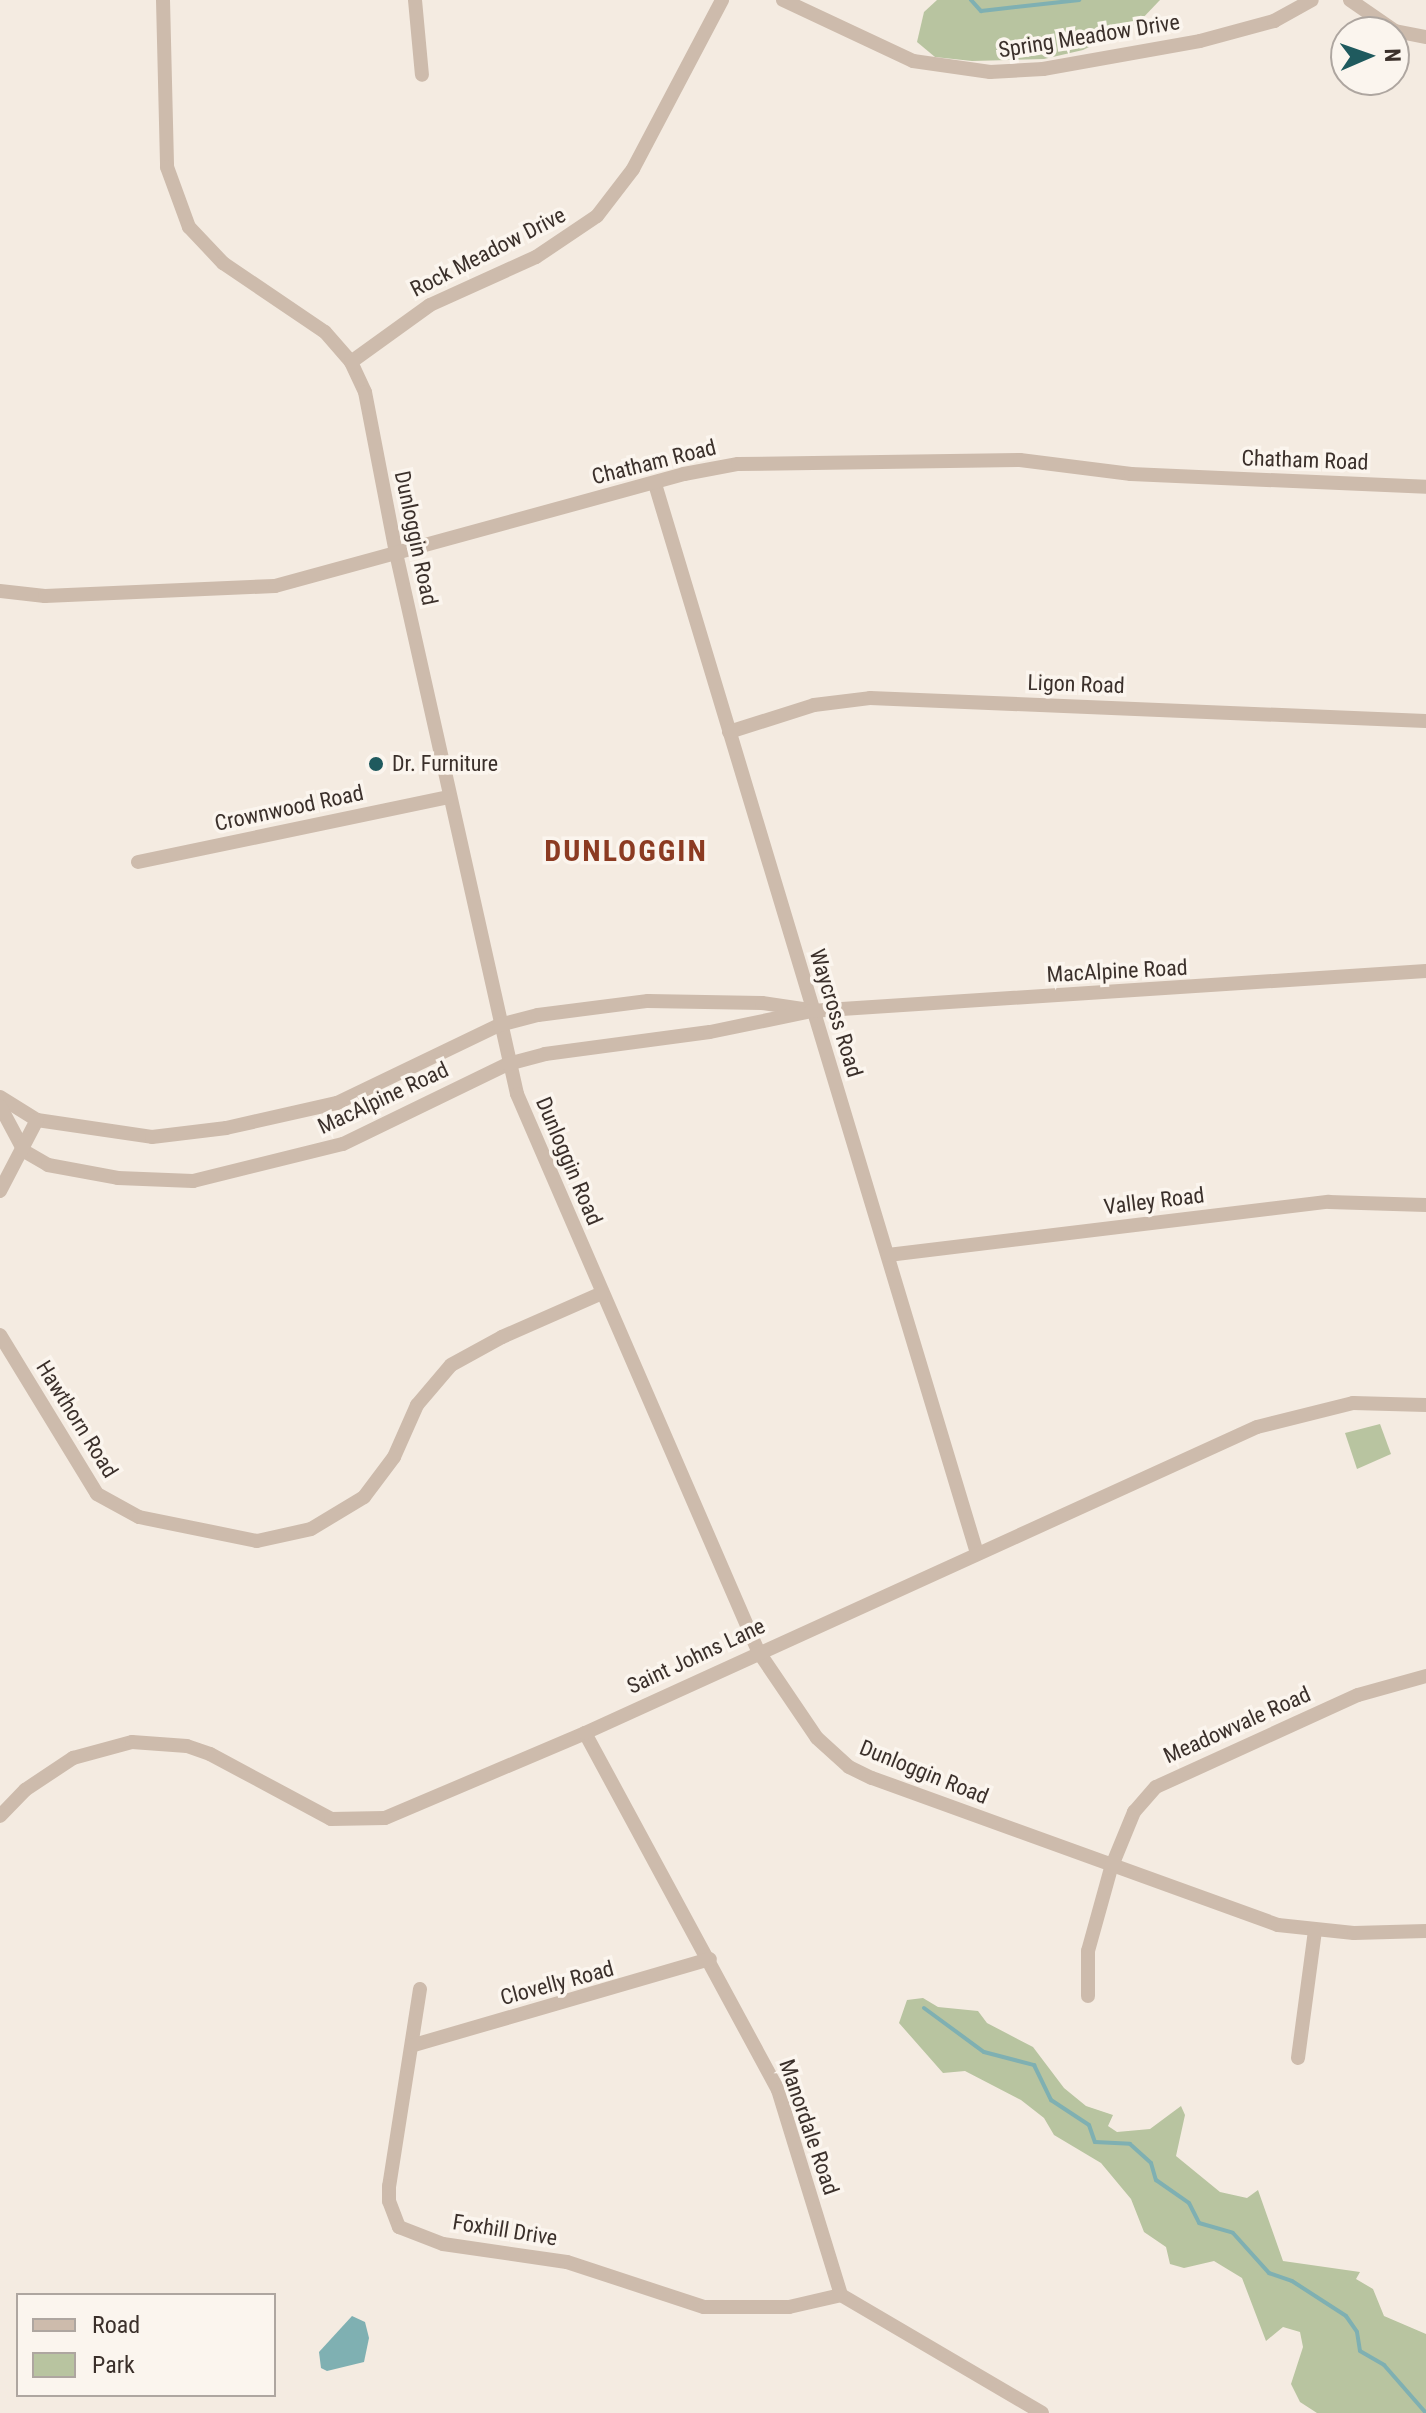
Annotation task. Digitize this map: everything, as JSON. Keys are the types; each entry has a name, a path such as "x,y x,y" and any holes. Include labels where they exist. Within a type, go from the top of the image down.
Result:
{"street":[{"name":"Dunloggin Road","path":"163,0 167,167 189,227 223,263 325,332 351,362 370,409 396,553 508,1064 602,1293 758,1651 817,1738 849,1767 1111,1868 1249,1917 1315,1931 1426,1931"},
{"path":"415,0 422,75"},
{"name":"Rock Meadow Drive","path":"351,362 430,305 548,250 597,216 633,169 722,0"},
{"name":"Spring Meadow Drive","path":"783,0 913,61 981,72 1043,69 1200,41 1274,21 1312,0"},
{"path":"1350,0 1395,31 1426,37"},
{"name":"Chatham Road","path":"0,591 48,596 245,589 738,464 973,459 1131,474 1426,487"},
{"name":"Waycross Road","path":"655,484 811,1011 977,1553"},
{"name":"Ligon Road","path":"729,732 814,705 870,698 1426,721"},
{"name":"Crownwood Road","path":"138,862 449,797"},
{"name":"MacAlpine Road","path":"24,1151 48,1165 115,1178 193,1181 232,1175 352,1140 508,1064 811,1011 1426,971"},
{"name":"MacAlpine Road","path":"0,1097 37,1120 122,1136 226,1128 342,1101 499,1025 648,1001 762,1003 811,1011"},
{"path":"0,1106 24,1151"},
{"path":"0,1191 24,1151 37,1120"},
{"name":"Valley Road","path":"888,1255 1329,1202 1426,1205"},
{"name":"Hawthorn Road","path":"0,1335 97,1494 139,1517 257,1541 311,1529 364,1497 394,1457 417,1405 451,1365 602,1293"},
{"name":"Saint Johns Lane","path":"0,1816 25,1790 73,1758 145,1742 210,1754 307,1810 331,1819 365,1821 428,1802 585,1733 758,1651 1287,1415 1353,1403 1426,1405"},
{"name":"Meadowvale Road","path":"1088,1996 1088,1951 1111,1868 1134,1812 1156,1787 1358,1695 1426,1676"},
{"name":"Manordale Road","path":"585,1733 710,1959 778,2090 841,2295"},
{"path":"1298,2058 1315,1931"},
{"name":"Clovelly Road","path":"414,2045 710,1959"},
{"name":"Foxhill Drive","path":"420,1989 389,2201 399,2227 413,2236 567,2262 704,2307 789,2307 841,2295"},
{"path":"841,2295 1042,2413"}],"green space":[{"path":"937,0 1160,0 1139,22 1083,50 1044,59 972,61 935,57 917,42 924,12"},
{"path":"1380,1424 1391,1454 1357,1469 1345,1433"},
{"path":"923,1998 938,2007 978,2011 987,2023 1033,2047 1064,2088 1086,2106 1113,2115 1108,2126 1117,2132 1150,2129 1181,2106 1185,2115 1176,2156 1220,2192 1247,2198 1258,2190 1283,2261 1360,2272 1356,2279 1373,2289 1384,2316 1426,2334 1426,2413 1317,2413 1300,2402 1291,2384 1303,2347 1300,2332 1283,2327 1266,2341 1242,2278 1214,2261 1184,2268 1170,2264 1166,2247 1144,2232 1131,2199 1101,2163 1054,2135 1044,2118 1021,2100 965,2071 943,2073 899,2023 907,2000"}],"water":[{"path":"352,2316 365,2322 369,2338 364,2362 327,2371 321,2368 319,2352"}],"waterway":[{"path":"971,0 981,11 1079,0"},
{"path":"924,2008 984,2052 1034,2065 1051,2100 1089,2125 1095,2142 1130,2144 1151,2163 1156,2180 1189,2203 1199,2223 1233,2233 1269,2273 1292,2281 1346,2316 1357,2332 1360,2351 1384,2365 1426,2413"}],"place":[{"name":"Dr. Furniture","path":"376,764"}],"district":[{"name":"DUNLOGGIN","path":"626,851"}]}
